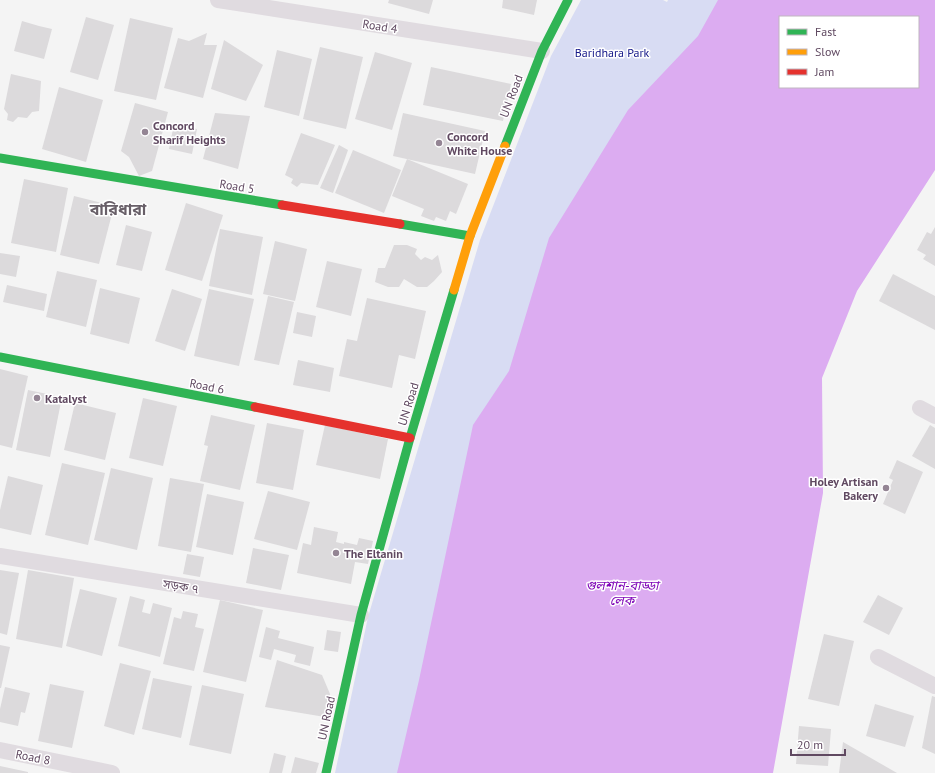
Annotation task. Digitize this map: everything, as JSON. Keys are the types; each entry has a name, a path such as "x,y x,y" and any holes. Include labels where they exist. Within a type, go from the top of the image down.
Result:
{"street":[{"name":"Road 4","path":"218,0 542,51"},
{"name":"UN Road","path":"326,773 361,615 410,438 470,236 542,51 568,0"},
{"name":"Road 5","path":"0,158 470,236"},
{"name":"Road 6","path":"0,357 410,438"},
{"path":"920,408 935,416"},
{"name":"সড়ক ৭","path":"0,556 361,615"},
{"path":"878,657 935,686"},
{"name":"Road 8","path":"0,750 112,773"}],"green space":[{"name":"Baridhara Park","path":"581,0 663,0 667,2 668,0 721,0 402,773 335,773 368,617 480,240 551,56"}],"water":[{"name":"গুলশান-বাড্ডা লেক","path":"718,0 935,0 935,170 857,291 822,378 823,493 773,773 397,773 419,680 473,425 509,371 549,238 628,110 698,36"}],"building":[{"path":"389,0 433,0 429,14 388,3"},
{"path":"503,0 537,0 534,15 502,8"},
{"path":"86,17 114,25 98,80 70,72"},
{"path":"130,18 173,28 156,100 114,91"},
{"path":"22,21 52,29 44,59 14,51"},
{"path":"207,33 204,45 217,45 203,98 164,88 178,38 189,41"},
{"path":"224,40 263,65 246,101 211,89"},
{"path":"320,47 363,57 346,129 303,119"},
{"path":"277,50 312,59 299,116 264,107"},
{"path":"375,52 412,63 392,130 355,119"},
{"path":"431,67 511,84 503,121 423,105"},
{"path":"11,74 41,81 39,111 32,112 27,118 18,117 13,122 7,120 8,114 4,109"},
{"path":"59,87 103,100 86,162 42,149"},
{"name":"Concord Sharif Heights","path":"135,103 168,112 152,171 139,176 129,157 121,151"},
{"path":"215,113 250,116 238,169 203,159"},
{"name":"Concord White House","path":"403,113 485,131 475,174 393,156"},
{"path":"174,124 197,129 192,154 169,149"},
{"path":"301,133 335,145 318,185 301,183 297,187 291,183 293,179 285,175"},
{"path":"339,145 348,150 333,193 320,188"},
{"path":"353,150 401,170 384,213 335,193"},
{"path":"407,159 468,184 456,214 450,211 446,221 436,217 434,221 421,216 424,209 392,196"},
{"path":"24,179 68,188 56,252 11,243"},
{"path":"74,196 114,206 99,264 60,255"},
{"path":"186,203 223,215 202,281 165,270"},
{"path":"126,225 152,232 142,271 116,265"},
{"path":"935,227 935,266 923,259 926,255 917,250 927,232 931,234"},
{"path":"220,229 263,237 252,295 209,286"},
{"path":"275,241 307,249 295,301 263,294"},
{"path":"394,245 407,245 417,249 415,254 421,260 425,257 432,260 438,255 442,272 427,287 417,287 404,279 399,287 388,287 375,282 378,268 385,268"},
{"path":"0,253 20,256 16,277 0,274"},
{"path":"327,261 362,269 351,316 316,307"},
{"path":"57,271 97,280 86,327 46,317"},
{"path":"893,274 935,296 935,330 879,301"},
{"path":"7,285 47,294 44,311 3,302"},
{"path":"100,288 140,298 129,344 90,334"},
{"path":"172,289 202,299 185,351 155,341"},
{"path":"209,289 254,299 239,366 194,356"},
{"path":"268,296 294,302 279,365 254,360"},
{"path":"367,298 426,311 415,359 399,355 392,388 339,376 347,339 357,341"},
{"path":"297,312 316,316 312,337 293,333"},
{"path":"298,360 334,368 330,392 293,385"},
{"path":"0,369 28,376 12,448 0,445"},
{"path":"28,390 62,397 50,457 16,450"},
{"path":"143,398 177,406 163,466 129,458"},
{"path":"75,403 116,413 105,460 64,450"},
{"path":"211,415 255,425 240,490 200,481 208,446 204,445"},
{"path":"267,423 304,430 293,490 256,483"},
{"path":"325,425 388,439 380,479 316,465"},
{"path":"930,425 935,428 935,469 912,456"},
{"path":"897,460 923,472 905,514 883,504 893,480 889,478"},
{"path":"62,463 105,473 88,545 45,535"},
{"path":"111,468 153,478 137,550 94,540"},
{"path":"8,476 43,485 31,535 0,528 0,510"},
{"path":"170,478 204,484 191,552 158,546"},
{"path":"268,491 310,502 297,550 254,539"},
{"path":"207,494 244,502 233,555 196,547"},
{"name":"The Eltanin","path":"314,527 338,532 336,542 344,544 344,542 357,545 359,538 373,541 368,564 355,562 351,584 297,573 303,543 311,545"},
{"path":"253,548 289,555 281,590 246,583"},
{"path":"187,554 204,557 200,577 183,574"},
{"path":"0,570 19,573 7,635 0,633"},
{"path":"28,570 74,578 62,648 16,639"},
{"path":"80,589 117,598 102,656 66,646"},
{"path":"878,595 903,608 889,635 863,622"},
{"path":"130,596 145,600 142,612 150,614 153,603 172,608 160,657 118,646"},
{"path":"220,600 263,610 246,682 203,672"},
{"path":"183,611 198,614 195,627 204,629 194,671 163,664 174,617 181,619"},
{"path":"266,627 280,631 278,638 314,647 310,666 294,662 296,655 274,649 271,660 259,657"},
{"path":"327,630 341,632 338,652 324,650"},
{"path":"824,634 854,641 839,706 808,699"},
{"path":"0,645 10,647 1,688 0,688"},
{"path":"277,660 322,675 330,694 325,717 265,707"},
{"path":"120,663 151,671 134,735 104,726"},
{"path":"153,678 192,686 181,738 142,729"},
{"path":"50,684 84,691 72,748 38,741"},
{"path":"202,685 244,694 231,754 189,745"},
{"path":"5,687 30,693 25,713 21,712 18,726 0,722 0,709"},
{"path":"932,696 935,697 935,754 922,748"},
{"path":"875,704 914,716 905,747 866,736"},
{"path":"799,726 831,729 828,766 796,764"},
{"path":"843,742 897,773 839,773"},
{"path":"274,753 286,756 282,773 269,773"},
{"path":"295,757 319,763 316,773 291,773"},
{"path":"0,766 28,772 28,773 0,773"}],"traffic: fast":[{"path":"505,146 542,51 568,0"},
{"path":"0,158 282,205"},
{"path":"400,224 470,236"},
{"path":"326,773 361,615 410,438 454,290"},
{"path":"0,357 255,407"}],"traffic: slow":[{"path":"454,290 470,236 505,146"}],"traffic: jam":[{"path":"282,205 400,224"},
{"path":"255,407 410,438"}],"place":[{"name":"Concord Sharif Heights","path":"145,132"},
{"name":"Concord White House","path":"439,143"},
{"name":"Katalyst","path":"37,398"},
{"name":"Holey Artisan Bakery","path":"886,488"},
{"name":"The Eltanin","path":"336,553"}],"district":[{"name":"বারিধারা","path":"118,209"}]}
